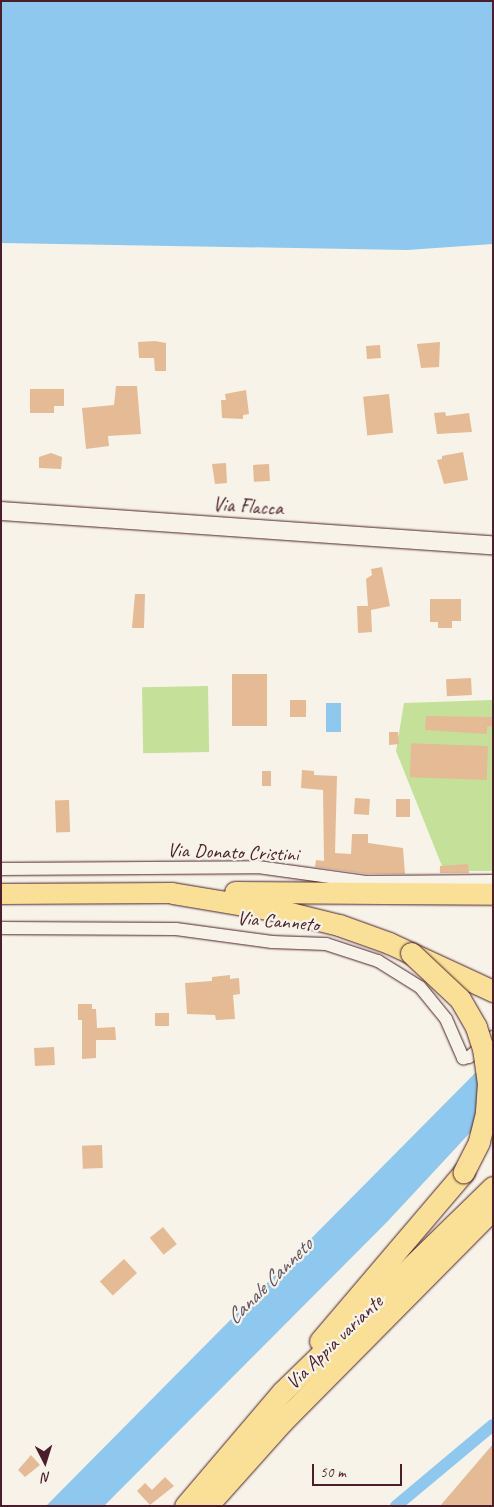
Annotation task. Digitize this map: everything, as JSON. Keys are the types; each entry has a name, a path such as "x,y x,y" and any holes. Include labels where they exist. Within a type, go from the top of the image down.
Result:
{"highway":[{"path":"172,893 286,902 493,894"},
{"path":"286,902 411,953 493,991"},
{"path":"298,1377 339,1315 438,1205 464,1172 479,1142 486,1114 488,1082 483,1048 476,1027 460,999 411,953"},
{"name":"Via Appia variante","path":"185,1506 298,1377 493,1187"},
{"name":"Via Appia variante","path":"207,1506 282,1422 493,1208"}],"main road":[{"name":"Via Flacca","path":"1,511 493,545"},
{"path":"1,894 172,893"}],"street":[{"name":"Via Donato Cristini","path":"1,869 258,867 372,883 493,881"},
{"name":"Via Canneto","path":"1,928 176,929 264,941 332,945 378,962 420,987 446,1019 463,1058 469,1057 493,1037"}],"green space":[{"path":"208,686 209,752 143,753 142,687"},
{"path":"493,700 493,871 444,871 396,751 404,703"}],"water":[{"path":"1,1 493,1 493,244 407,250 1,243"},
{"path":"326,703 341,703 341,732 326,732"},
{"path":"493,1055 480,1122 387,1222 104,1506 46,1506"}],"building":[{"path":"155,341 166,343 166,371 155,371 154,358 139,358 138,342"},
{"path":"440,342 439,367 421,368 417,344"},
{"path":"380,345 381,358 367,359 366,346"},
{"path":"116,386 137,386 141,434 108,436 109,446 86,449 82,408 114,405"},
{"path":"30,389 64,389 64,406 54,406 54,413 30,413"},
{"path":"246,390 249,414 243,415 243,419 222,418 221,400 226,400 225,394"},
{"path":"389,394 393,433 367,436 363,397"},
{"path":"445,412 446,416 469,413 472,432 437,434 434,413"},
{"path":"463,452 468,480 444,484 437,460 442,459 442,456"},
{"path":"51,453 62,457 61,469 39,468 39,457"},
{"path":"226,463 227,483 215,484 212,464"},
{"path":"269,464 270,481 254,482 253,465"},
{"path":"382,567 390,606 371,610 372,632 358,633 357,606 368,606 366,579 372,575 371,569"},
{"path":"135,594 145,594 144,628 132,628"},
{"path":"430,599 461,599 461,621 452,621 452,628 438,628 438,622 430,622"},
{"path":"232,674 267,674 267,726 232,726"},
{"path":"471,678 472,695 447,696 446,679"},
{"path":"290,700 306,700 306,717 290,717"},
{"path":"426,716 493,717 493,726 487,727 487,734 425,730"},
{"path":"389,732 398,732 399,744 389,745"},
{"path":"411,743 488,746 487,780 410,777"},
{"path":"302,770 314,771 314,775 337,776 335,853 351,854 352,834 368,834 368,843 403,848 405,874 367,874 315,867 316,860 324,861 323,790 301,788"},
{"path":"262,771 271,771 271,786 262,786"},
{"path":"355,798 370,799 369,815 354,814"},
{"path":"396,799 410,799 410,817 396,817"},
{"path":"55,800 69,800 70,832 56,832"},
{"path":"468,864 469,873 440,873 440,866"},
{"path":"230,975 230,979 239,978 240,994 233,995 235,1019 216,1020 215,1015 187,1014 185,983 212,981 212,977"},
{"path":"78,1004 92,1004 92,1009 96,1009 97,1028 115,1027 116,1040 96,1040 96,1058 82,1059 82,1020 78,1020"},
{"path":"155,1013 169,1013 169,1026 155,1026"},
{"path":"54,1047 55,1065 35,1066 34,1048"},
{"path":"102,1145 103,1168 83,1169 82,1146"},
{"path":"163,1227 177,1244 164,1255 150,1238"},
{"path":"124,1259 137,1273 113,1295 100,1282"},
{"path":"493,1444 493,1506 440,1506"},
{"path":"31,1455 40,1465 25,1477 18,1470"},
{"path":"165,1477 174,1486 150,1505 137,1491 145,1483 152,1490"}],"waterway":[{"path":"396,1506 493,1425"}],"water label":[{"name":"Canale Canneto","path":"269,1281"}]}
